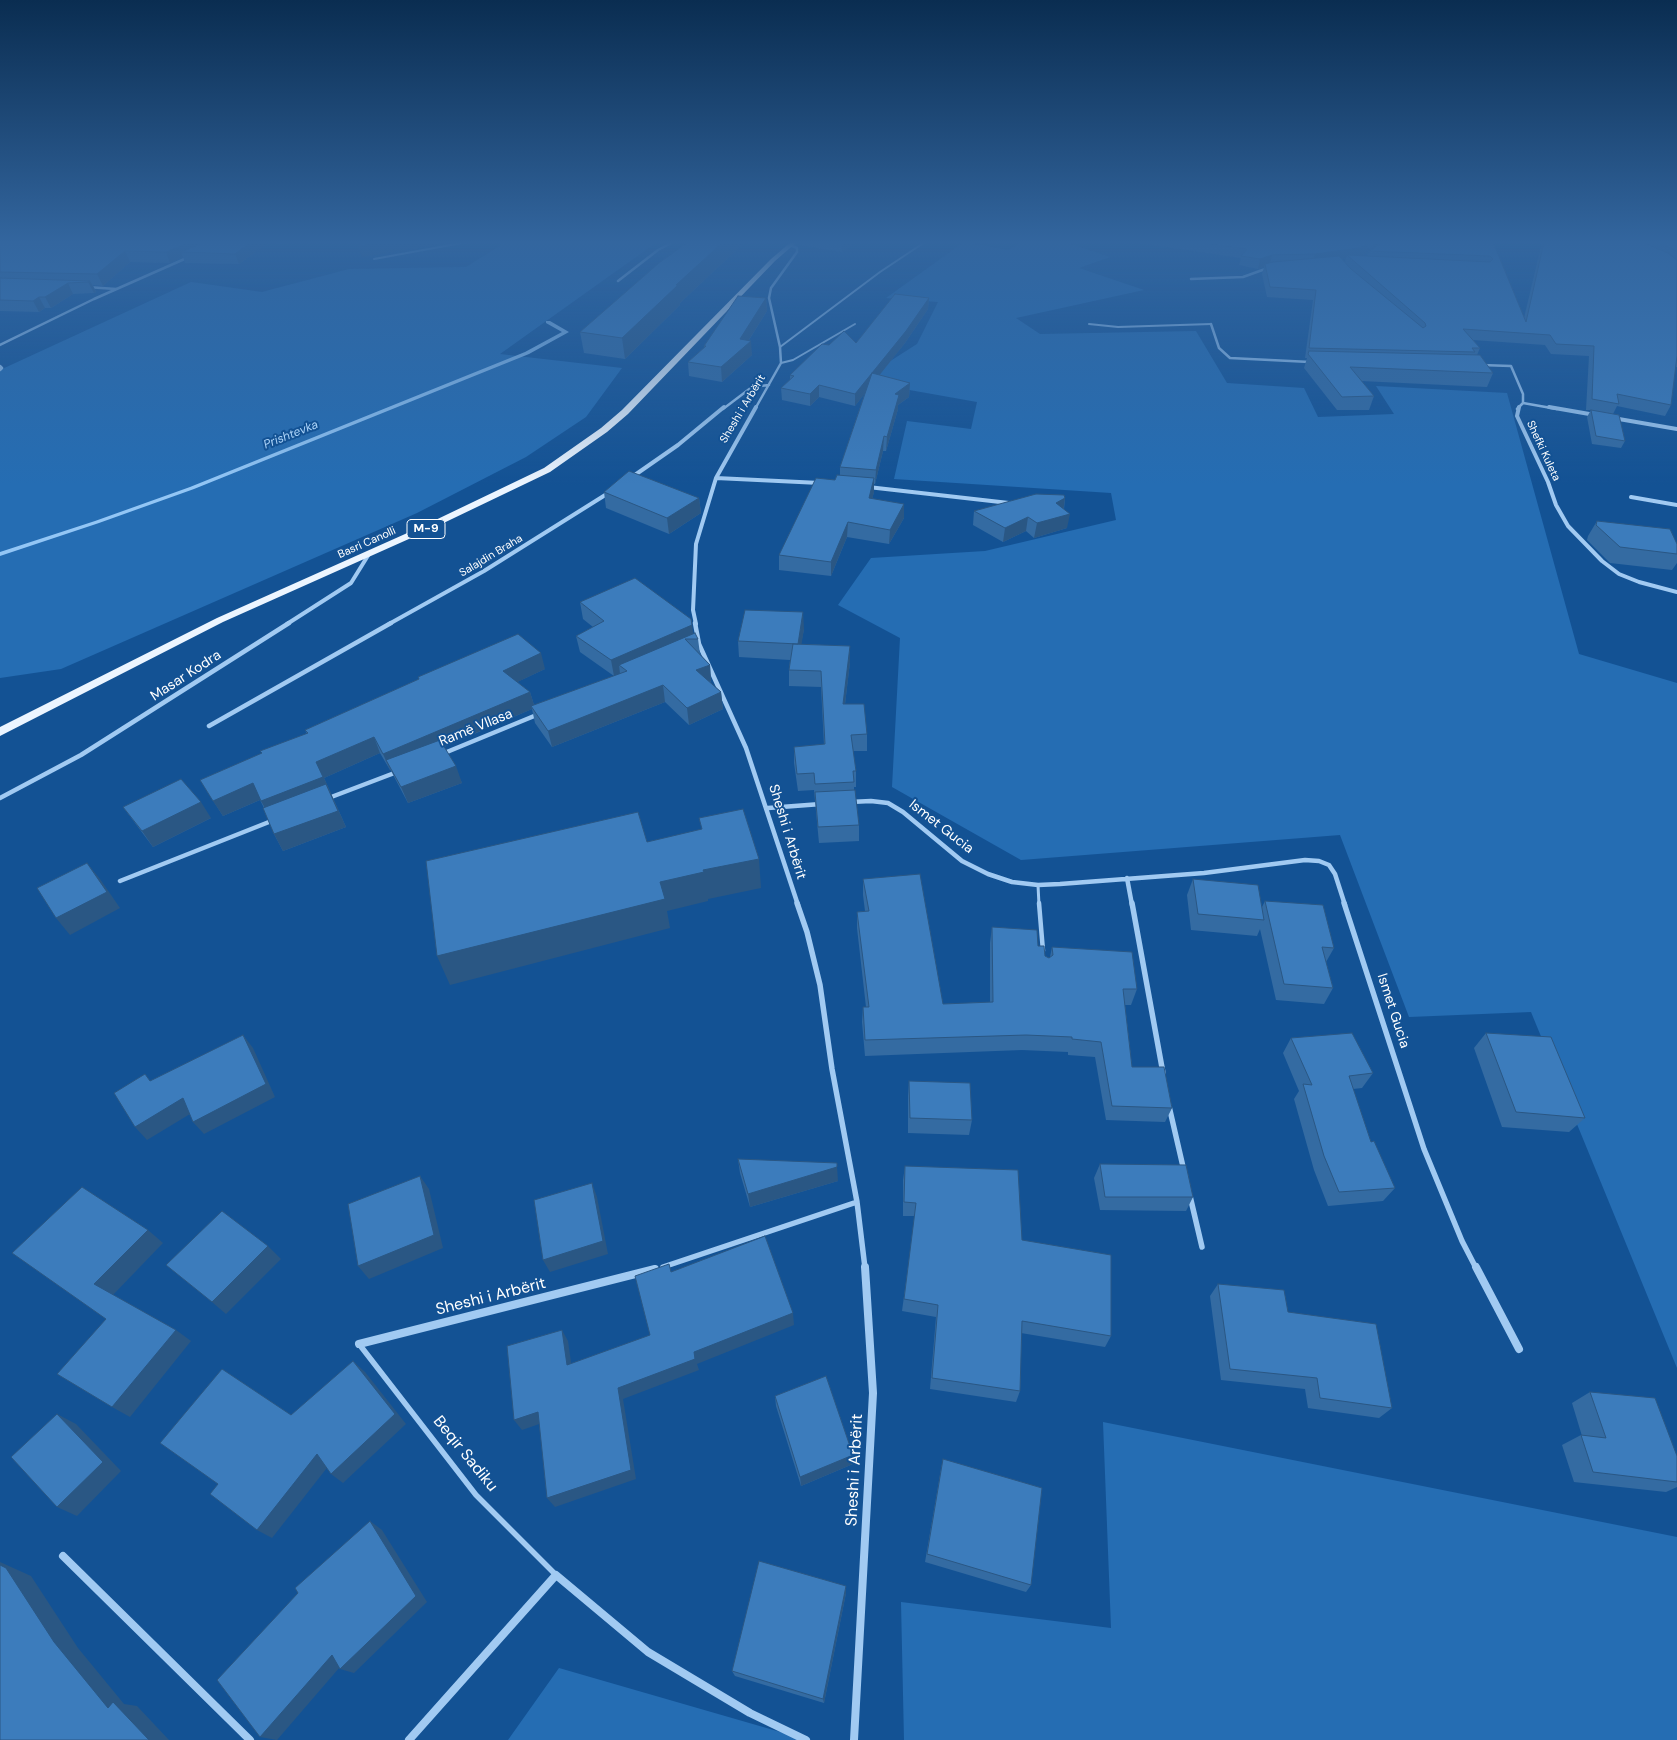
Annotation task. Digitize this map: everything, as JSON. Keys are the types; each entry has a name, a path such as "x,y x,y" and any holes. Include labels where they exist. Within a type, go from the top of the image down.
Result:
{"main road":[{"name":"Basri Canolli","path":"0,732 220,620 369,554 547,470 604,430 647,391 712,323"}],"street":[{"path":"0,345 44,323"},
{"path":"775,323 781,362"},
{"path":"1211,324 1219,348 1230,358 1319,362"},
{"name":"Sheshi i Arbërit","path":"781,362 716,478 696,544 693,610 699,644 746,748 768,808 789,881 807,932 820,985 832,1069 857,1202 868,1290 873,1393 854,1740"},
{"name":"Shefki Kuleta","path":"1479,365 1511,366 1521,386 1523,403 1517,409 1517,416 1548,482 1556,505 1568,526 1602,561 1619,574 1639,582 1677,592"},
{"path":"0,366 2,368 0,370"},
{"path":"628,480 678,445 741,394 752,387 769,385"},
{"path":"1523,403 1677,429"},
{"path":"716,478 829,484"},
{"path":"867,487 1014,503"},
{"name":"Salajdin Braha","path":"209,726 484,572 612,490"},
{"path":"1631,497 1677,505"},
{"name":"Masar Kodra","path":"0,798 81,755 337,593 351,583 369,554"},
{"path":"691,647 699,644"},
{"name":"Ramë Vllasa","path":"433,758 546,711"},
{"path":"323,800 406,768"},
{"name":"Ismet Gucia","path":"846,803 871,801 888,803 903,812 962,861 988,874 1038,885 1204,873 1306,860 1319,861 1330,866 1335,874 1424,1149 1462,1240 1519,1349"},
{"path":"768,808 826,804"},
{"path":"120,881 277,818"},
{"path":"1127,878 1164,1076"},
{"path":"1167,1095 1186,1181"},
{"path":"1188,1190 1202,1247"},
{"name":"Sheshi i Arbërit","path":"359,1344 657,1269 857,1202"},
{"path":"63,1556 250,1740"},
{"path":"409,1740 556,1575"},
{"name":"Beqir Sadiku","path":"556,1575 648,1652 750,1713 806,1740"}],"lane":[{"path":"780,347 812,323"},
{"path":"781,362 793,360 855,324"},
{"path":"1089,324 1118,327 1211,324"},
{"path":"1038,885 1044,961"},
{"name":"Beqir Sadiku","path":"359,1344 476,1495 556,1575"}],"shaded area":[{"path":"102,323 543,323 500,354 622,368 586,417 526,457 417,513 61,669 0,678 0,370"},
{"path":"927,323 1024,323 1040,334 1196,331 1227,383 1304,388 1318,417 1394,414 1376,386 1507,393 1579,654 1677,683 1677,1368 1531,1012 1409,1017 1340,835 1021,860 892,787 900,638 838,605 871,558 985,551 1116,520 1111,493 894,479 907,421 971,429 977,402 859,381 917,344"},
{"path":"1103,1422 1677,1537 1677,1740 904,1740 901,1602 1111,1628"},
{"path":"559,1668 808,1740 508,1740"}],"building":[{"path":"590,323 638,323 622,338 580,332"},
{"path":"720,323 750,323 740,339 751,341 721,367 688,362 706,346 704,346"},
{"path":"872,323 911,323 855,394 819,385 810,394 781,388 794,376 790,375 822,344 829,345 844,331 856,343"},
{"path":"1312,323 1417,323 1423,328 1426,326 1425,323 1677,323 1677,356 1671,405 1617,394 1619,404 1592,399 1594,346 1556,344 1550,335 1463,329 1480,348 1472,348 1475,352 1309,348"},
{"path":"1309,351 1480,355 1493,373 1350,367 1374,396 1342,397 1308,354"},
{"path":"872,373 910,383 895,394 899,395 887,437 884,436 876,470 840,467"},
{"path":"1591,410 1619,415 1625,441 1596,436"},
{"path":"629,471 699,498 667,518 604,492"},
{"path":"837,475 874,478 869,498 904,504 890,530 848,522 831,562 779,555 816,478 835,480"},
{"path":"1036,494 1064,495 1065,498 1056,503 1070,514 1037,523 1028,517 1005,528 974,511"},
{"path":"1597,521 1670,529 1677,544 1677,554 1620,547 1596,525"},
{"path":"635,578 691,619 692,625 611,660 576,636 604,621 580,602"},
{"path":"745,610 803,612 798,644 738,641"},
{"path":"695,633 698,639 685,639 710,665 696,670 721,692 687,708 663,685 548,731 531,706 627,671 619,665"},
{"path":"518,634 541,653 503,671 530,692 383,754 374,737 316,762 323,777 261,801 253,783 213,801 200,780 262,753 260,751 308,733 305,730 419,679 418,677"},
{"path":"793,644 850,646 843,704 864,704 867,734 851,735 856,771 853,771 854,782 815,784 814,773 797,774 794,747 825,744 821,671 789,670"},
{"path":"440,740 456,766 401,787 386,760"},
{"path":"181,779 201,802 142,831 123,807"},
{"path":"326,784 338,811 274,834 263,808"},
{"path":"855,790 859,825 818,827 815,792"},
{"path":"743,809 759,859 703,870 704,872 660,882 665,899 437,956 426,861 638,812 647,842 702,829 699,818"},
{"path":"87,863 107,892 56,918 37,888"},
{"path":"920,874 943,1004 993,1002 992,927 1037,930 1038,946 1044,946 1045,956 1049,958 1053,955 1052,947 1132,952 1137,989 1123,989 1132,1067 1164,1067 1172,1108 1112,1106 1101,1042 1072,1039 1072,1037 1026,1035 865,1040 863,1007 869,1007 857,912 869,911 863,879"},
{"path":"1193,879 1258,885 1264,920 1198,914"},
{"path":"1265,901 1323,905 1334,948 1322,947 1333,988 1284,984"},
{"path":"1352,1033 1373,1073 1349,1076 1371,1142 1374,1141 1395,1188 1339,1192 1324,1156 1303,1084 1312,1085 1291,1038"},
{"path":"1486,1033 1551,1037 1585,1118 1516,1112"},
{"path":"243,1035 266,1084 193,1122 183,1098 135,1127 114,1093 145,1074 150,1081"},
{"path":"909,1081 970,1083 972,1120 910,1118"},
{"path":"738,1159 837,1163 837,1167 748,1194"},
{"path":"1100,1164 1186,1165 1193,1197 1105,1197"},
{"path":"905,1166 1018,1170 1022,1240 1111,1255 1111,1336 1022,1321 1020,1391 932,1378 938,1305 904,1299 916,1203 904,1202"},
{"path":"420,1176 434,1235 358,1266 348,1204"},
{"path":"592,1183 603,1241 543,1260 534,1200"},
{"path":"82,1187 148,1230 94,1284 176,1330 112,1407 57,1374 106,1319 12,1253"},
{"path":"222,1211 268,1246 212,1302 166,1265"},
{"path":"765,1236 793,1313 694,1352 695,1359 618,1388 631,1470 547,1498 538,1412 514,1420 507,1346 562,1330 567,1365 650,1335 635,1276 669,1264 671,1272"},
{"path":"1218,1284 1284,1290 1288,1312 1376,1324 1392,1408 1320,1398 1317,1378 1230,1369"},
{"path":"353,1361 395,1414 331,1474 317,1454 257,1530 210,1494 218,1484 160,1443 222,1369 291,1415"},
{"path":"826,1376 853,1455 800,1477 775,1396"},
{"path":"1590,1392 1655,1398 1677,1456 1677,1482 1593,1472 1581,1435 1606,1438"},
{"path":"57,1414 103,1462 57,1507 11,1457"},
{"path":"943,1459 1042,1488 1031,1585 927,1554"},
{"path":"370,1521 416,1596 340,1669 332,1655 260,1737 217,1680 298,1593 295,1588"},
{"path":"759,1561 846,1586 823,1699 732,1671"},
{"path":"0,1565 6,1568 54,1642 108,1708 113,1702 149,1740 0,1740"}],"waterway":[{"name":"Prishtevka","path":"0,554 192,488 527,353 566,332 550,323"}]}
